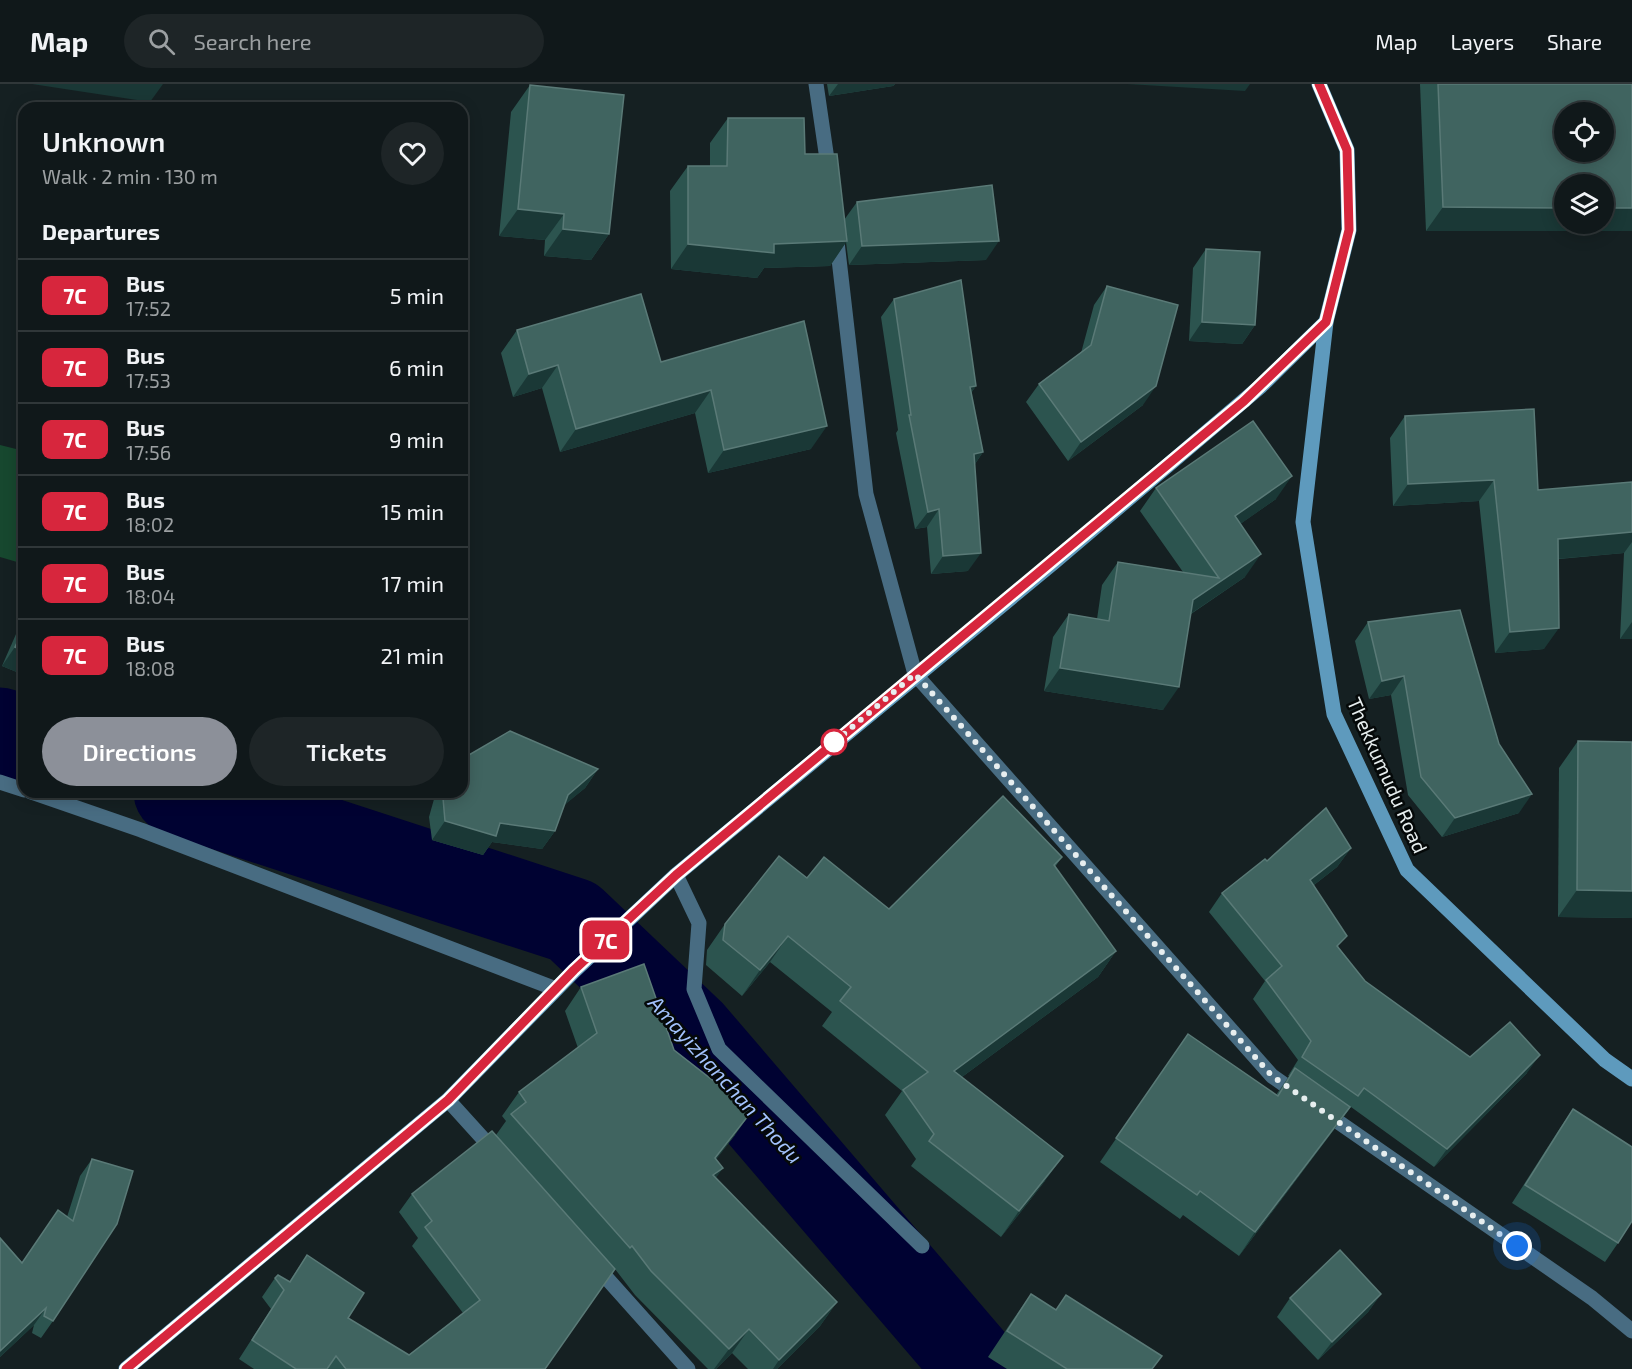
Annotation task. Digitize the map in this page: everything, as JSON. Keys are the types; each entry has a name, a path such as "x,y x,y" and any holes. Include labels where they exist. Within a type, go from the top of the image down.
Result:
{"main road":[{"name":"Thekkumudu Road","path":"1319,84 1347,150 1349,230 1326,322 1303,522 1334,714 1407,870 1605,1060 1632,1079"},
{"path":"126,1369 448,1100 574,970 676,875 915,674 1053,563 1252,394 1326,322"}],"street":[{"path":"816,84 831,190"},
{"path":"833,213 866,494 915,674 1272,1076 1592,1298 1632,1331"},
{"path":"0,782 18,788"},
{"path":"48,798 141,830 556,989"},
{"path":"676,875 699,923 694,989 719,1048 922,1246"},
{"path":"448,1100 510,1169"},
{"path":"587,1256 688,1369"}],"green space":[{"path":"0,445 18,450 18,562 0,557"}],"building":[{"path":"1438,84 1632,84 1632,208 1614,208 1614,174 1554,174 1554,208 1443,207"},
{"path":"530,85 624,95 609,234 563,229 564,214 518,209"},
{"path":"728,118 804,118 805,154 837,154 847,241 774,244 774,253 688,244 688,166 727,166"},
{"path":"992,185 999,241 862,246 857,202"},
{"path":"1206,249 1260,252 1255,325 1202,322"},
{"path":"961,280 976,386 970,387 983,452 974,454 981,553 943,556 939,509 928,512 909,415 911,415 894,299"},
{"path":"1107,286 1178,305 1156,386 1081,442 1039,384 1091,345"},
{"path":"641,294 661,362 804,321 827,426 724,450 711,390 576,429 558,365 529,374 517,330"},
{"path":"1534,409 1538,490 1632,482 1632,532 1558,539 1559,628 1510,632 1494,480 1408,484 1405,416"},
{"path":"1253,421 1292,476 1235,516 1261,554 1193,600 1179,687 1060,668 1069,614 1109,621 1118,562 1219,578 1156,488"},
{"path":"1460,610 1499,744 1532,794 1455,818 1421,777 1404,676 1382,681 1368,622"},
{"path":"510,731 598,769 568,795 555,831 500,823 496,836 445,821 443,798 468,798 468,756"},
{"path":"1578,741 1632,742 1632,891 1577,890"},
{"path":"1003,796 1062,857 1054,865 1116,951 954,1071 1063,1156 1019,1211 929,1141 934,1134 903,1090 928,1072 840,1001 851,987 788,936 760,970 723,940 725,924 779,856 807,878 824,857 889,909"},
{"path":"1326,808 1351,848 1310,880 1347,936 1337,946 1365,981 1470,1057 1510,1022 1540,1055 1447,1149 1364,1088 1358,1096 1302,1057 1311,1041 1266,980 1282,966 1222,893 1265,859 1267,861"},
{"path":"644,964 674,1050 752,1111 715,1158 723,1168 713,1175 837,1302 779,1360 749,1329 729,1349 651,1271 632,1246 630,1248 511,1114 526,1102 519,1092 597,1033 581,987"},
{"path":"1188,1034 1278,1096 1295,1068 1350,1107 1255,1232 1200,1191 1197,1195 1116,1138"},
{"path":"1573,1109 1632,1147 1632,1221 1618,1243 1525,1185"},
{"path":"492,1131 615,1269 545,1369 346,1369 336,1356 327,1369 296,1369 252,1340 284,1290 275,1278 278,1275 290,1282 307,1255 364,1293 348,1318 409,1355 480,1300 425,1227 432,1221 412,1194"},
{"path":"92,1159 133,1171 117,1224 53,1321 44,1316 46,1308 0,1351 0,1238 22,1263 58,1210 73,1221"},
{"path":"1340,1250 1381,1294 1332,1342 1290,1298"},
{"path":"1031,1294 1056,1310 1066,1295 1162,1356 1152,1369 1067,1369 1007,1331"}],"waterway":[{"name":"Amayizhanchan Thodu","path":"0,731 18,738"},
{"name":"Amayizhanchan Thodu","path":"195,798 573,921 691,1033 979,1369"}],"bus line":[{"name":"7C","path":"126,1369 448,1100 574,970 676,875 915,674 1053,563 1244,401 1326,322 1349,230 1347,150 1319,84"}],"route":[{"path":"834,742 831,745 915,674 1272,1076 1517,1246"}]}
